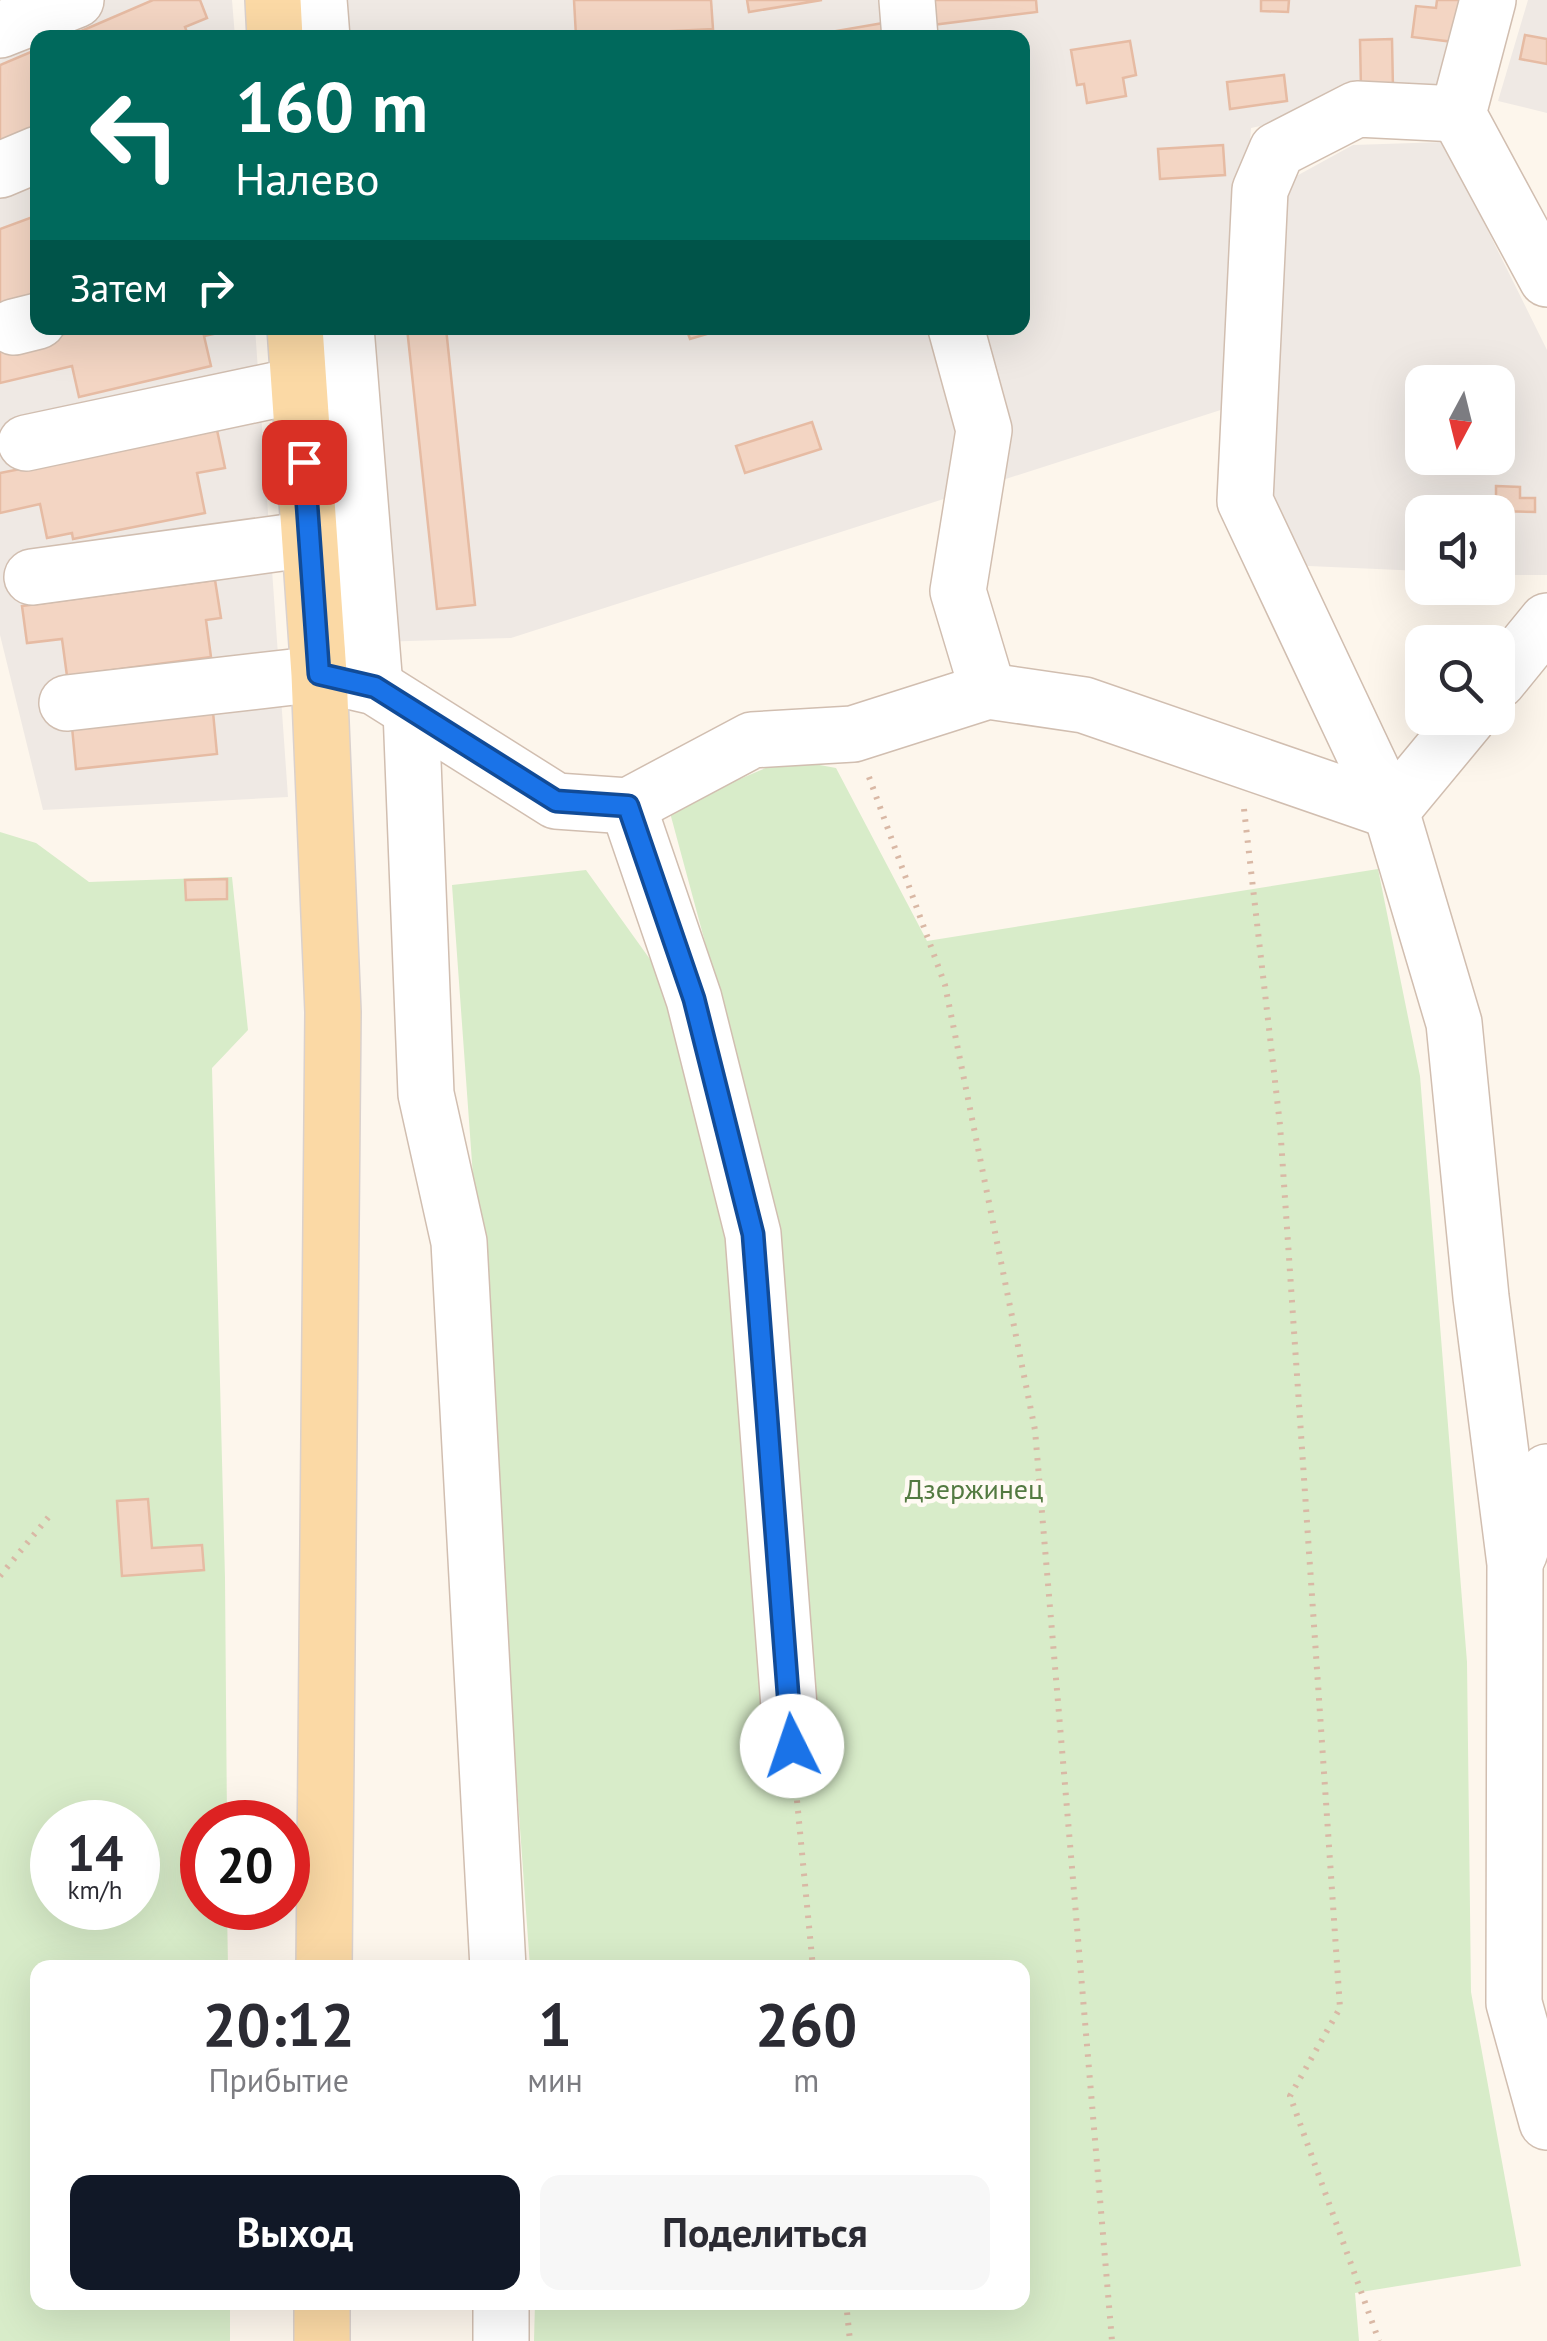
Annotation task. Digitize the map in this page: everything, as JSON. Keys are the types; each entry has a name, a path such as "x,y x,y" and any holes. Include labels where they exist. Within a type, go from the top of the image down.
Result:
{"main road":[{"path":"273,0 275,30"},
{"path":"295,335 319,674 333,1012 324,1960"},
{"path":"322,2310 322,2341"}],"lane":[{"path":"0,30 76,0"},
{"path":"319,0 321,30"},
{"path":"906,0 909,30"},
{"path":"1488,0 1458,114 1547,279"},
{"path":"1458,114 1356,109 1277,150 1260,190 1245,501 1391,811 1454,1022 1481,1297 1515,1564 1514,2003 1547,2122"},
{"path":"0,170 30,157"},
{"path":"347,335 393,698 426,1094 459,1242 498,1960"},
{"path":"958,335 984,430 958,591 988,692"},
{"path":"26,444 299,385"},
{"path":"32,578 310,539"},
{"path":"1515,660 1547,621"},
{"path":"67,704 319,674 393,698 556,801 628,806 752,740 852,734 988,692 1084,705 1391,811"},
{"path":"1391,811 1454,735"},
{"path":"628,806 694,999 753,1234 792,1746"},
{"path":"1515,1564 1547,1472"},
{"path":"501,2341 502,2310"}],"path":[{"path":"852,734 946,985 1036,1430 1112,2341"},
{"path":"1238,758 1280,1125 1340,2008 1290,2096 1379,2341"},
{"path":"0,1576 51,1514"},
{"path":"792,1746 812,1960"},
{"path":"847,2310 850,2341"}],"shaded area":[{"path":"0,0 232,0 234,30 30,30 30,335 255,335 288,797 43,810 0,635"},
{"path":"301,0 1464,0 1452,84 1251,128 1230,407 511,638 343,643 322,335 1030,335 1030,30 303,30"},
{"path":"1528,0 1547,0 1547,113 1498,101"},
{"path":"1444,142 1547,350 1547,575 1515,575 1515,495 1405,495 1405,570 1286,565 1257,504 1274,211 1291,179 1353,145"}],"green space":[{"name":"Дзержинец","path":"787,759 836,768 927,941 1378,869 1420,1076 1467,1662 1471,1992 1521,2266 1355,2293 1359,2341 534,2341 535,2310 1030,2310 1030,1960 529,1960 452,885 586,870 657,969 709,957 669,809"},
{"path":"0,832 36,843 89,882 232,877 248,1030 212,1068 227,1800 180,1800 180,1930 227,1930 228,1960 30,1960 30,2310 230,2310 230,2341 0,2341"}],"building":[{"path":"153,0 200,0 207,18 185,27 186,30 84,30"},
{"path":"574,0 711,0 713,29 576,30"},
{"path":"747,0 822,0 749,12"},
{"path":"921,0 1036,0 1037,12 924,26"},
{"path":"1261,0 1289,0 1288,12 1261,11"},
{"path":"1437,0 1460,0 1454,42 1412,37 1416,6 1436,8"},
{"path":"889,22 890,30 842,30"},
{"path":"1525,35 1547,39 1547,64 1520,59"},
{"path":"1392,39 1393,89 1361,89 1360,40"},
{"path":"1130,41 1136,75 1123,78 1126,96 1087,103 1084,84 1077,85 1071,50"},
{"path":"30,52 30,132 0,145 0,65"},
{"path":"1284,75 1287,101 1230,109 1227,82"},
{"path":"1223,145 1225,175 1160,179 1158,149"},
{"path":"30,218 30,297 0,309 0,229"},
{"path":"59,335 209,335 204,336 211,366 79,397 72,366 0,383 0,348"},
{"path":"408,335 447,335 475,605 437,609"},
{"path":"812,422 821,449 745,473 736,446"},
{"path":"217,430 225,468 197,473 205,513 73,539 72,533 47,538 40,504 0,513 0,473"},
{"path":"1496,486 1520,487 1520,498 1535,498 1535,512 1515,511 1515,495 1496,495"},
{"path":"215,580 221,618 206,620 211,657 67,676 62,639 27,643 22,606"},
{"path":"213,712 217,754 76,769 72,727"},
{"path":"227,879 227,899 186,900 185,880"},
{"path":"148,1499 152,1548 202,1545 204,1570 122,1576 117,1501"}],"route":[{"path":"304,462 319,674 375,687 556,801 628,806 694,999 753,1234 792,1746"}]}
